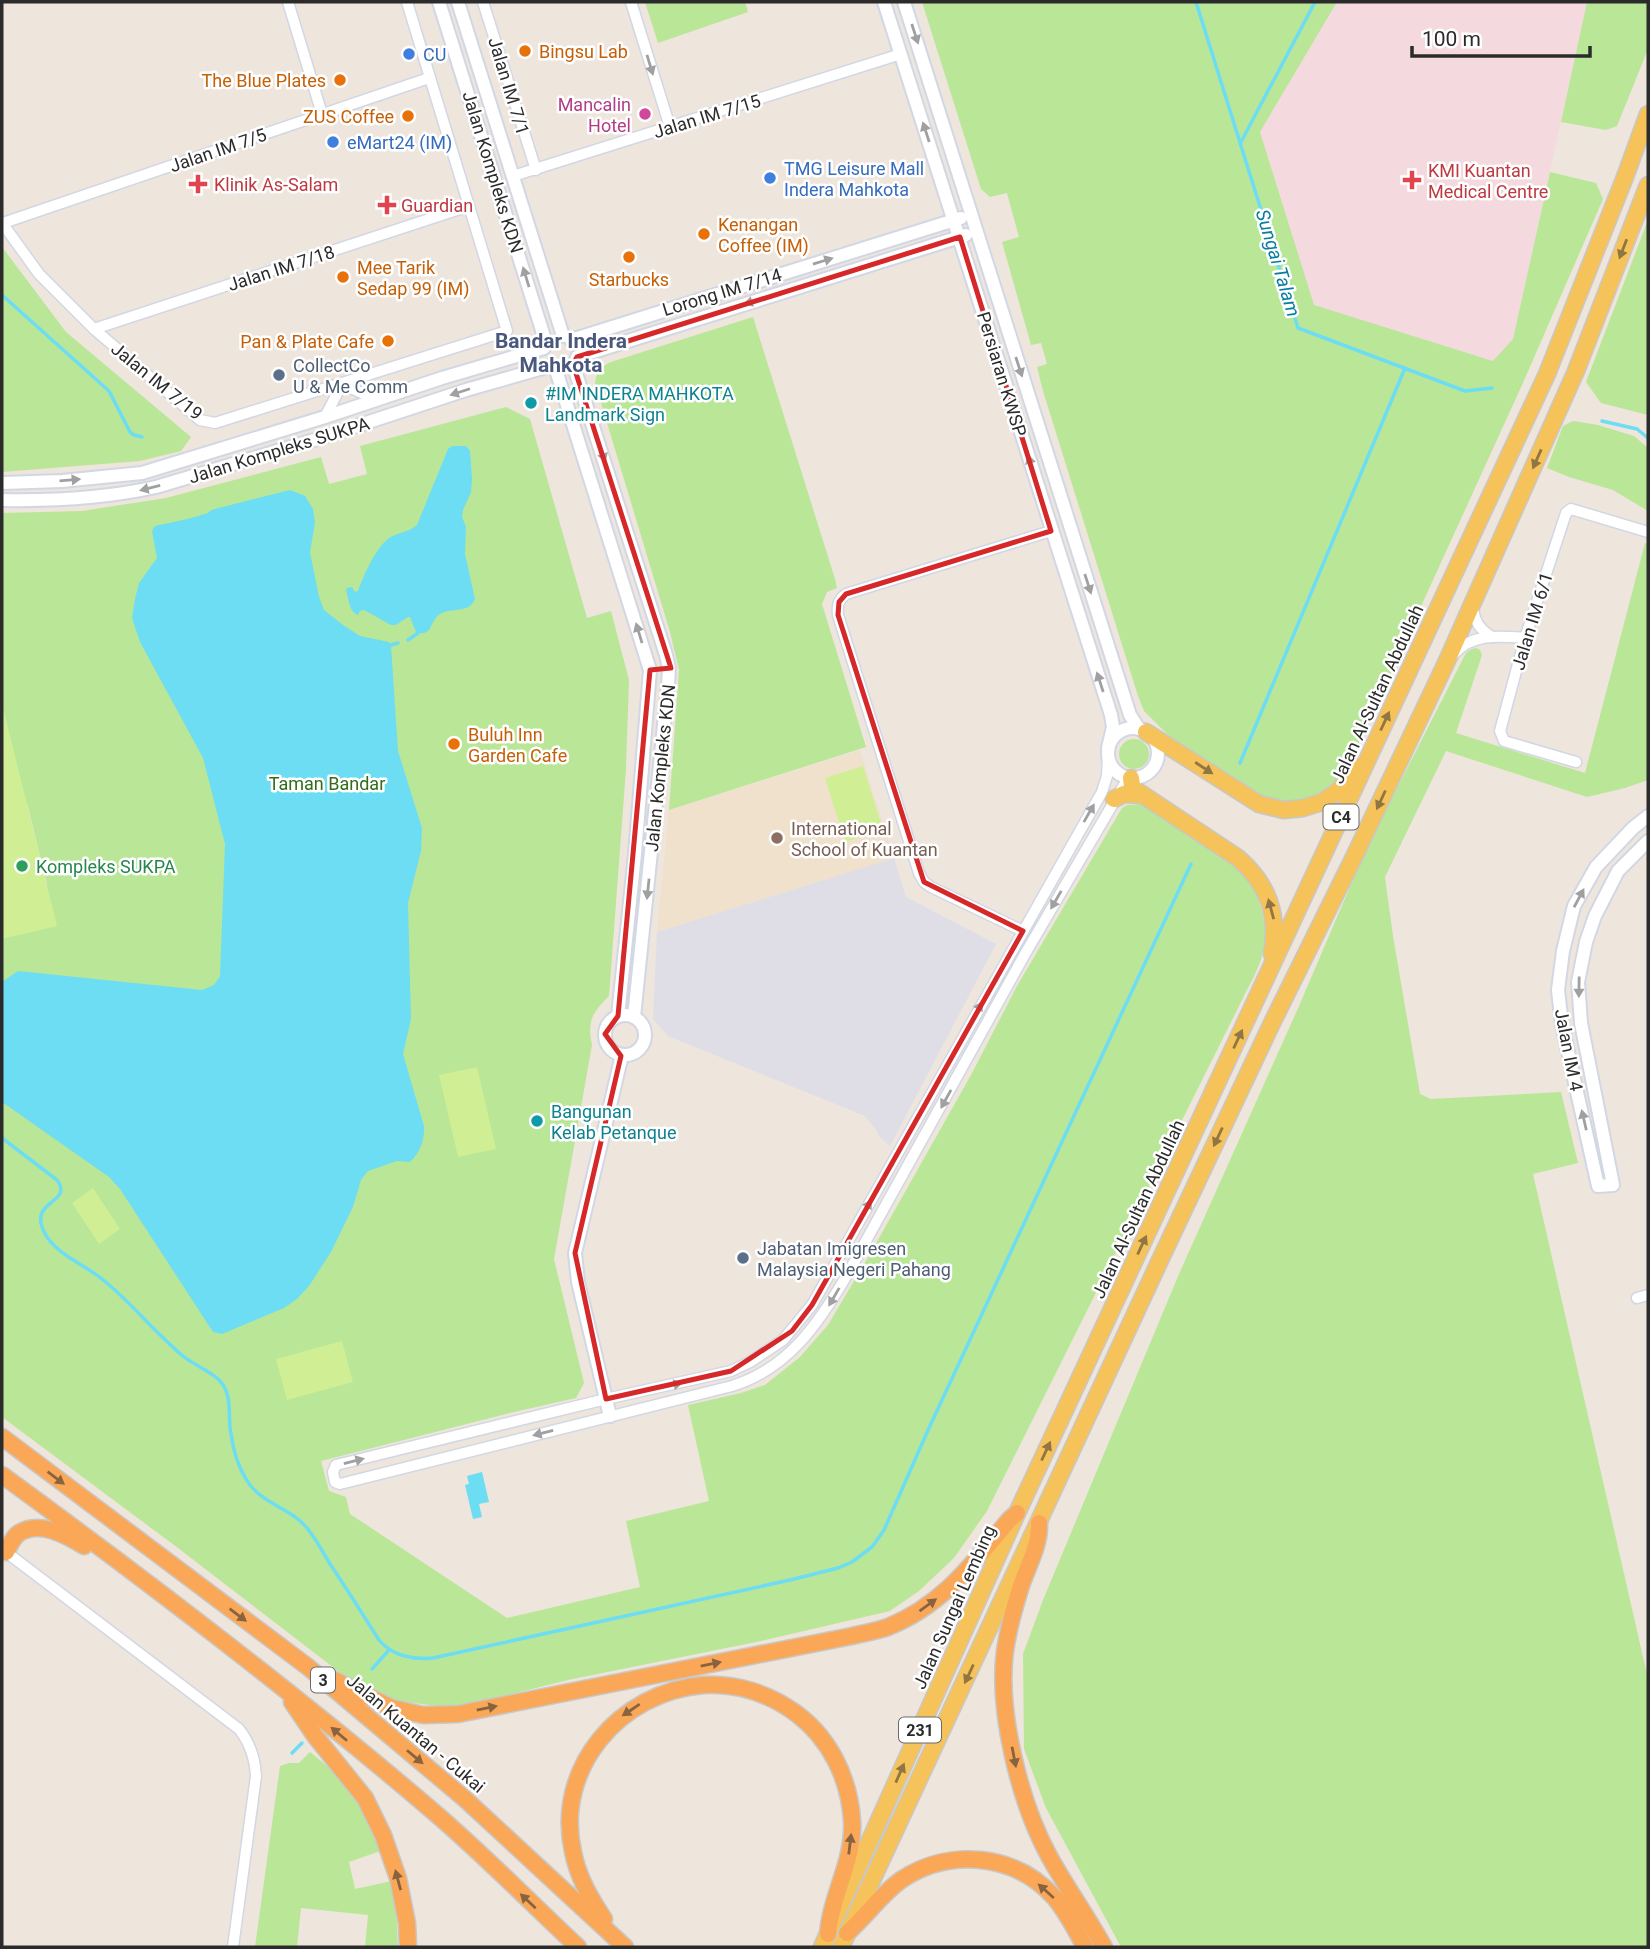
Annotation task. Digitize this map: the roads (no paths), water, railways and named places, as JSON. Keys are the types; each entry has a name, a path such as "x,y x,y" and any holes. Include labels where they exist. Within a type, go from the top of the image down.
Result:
{"highway":[{"name":"Jalan Kuantan - Cukai","path":"2,1437 308,1667 465,1799 625,1947"},
{"name":"3","path":"2,1475 150,1583 280,1685 437,1815 578,1947"},
{"path":"308,1667 392,1708 423,1715 458,1714 852,1636 887,1627 920,1612 961,1578 1017,1513"},
{"path":"1039,1523 1039,1536 1020,1590 1005,1650 1004,1673 1009,1730 1017,1775 1039,1835 1104,1947"},
{"path":"4,1558 19,1533 29,1529 48,1529 72,1538 150,1583"},
{"path":"625,1947 592,1902 579,1875 572,1850 572,1801 579,1776 590,1753 606,1731 638,1705 659,1694 684,1687 720,1684 759,1693 789,1708 812,1726 832,1753 847,1788 852,1821 848,1857 825,1940"},
{"path":"280,1685 315,1736 365,1798 371,1810 398,1878 407,1923 408,1947"},
{"path":"844,1940 885,1892 904,1879 941,1862 985,1859 1009,1866 1032,1878 1054,1897 1085,1947"}],"main road":[{"name":"Jalan Al-Sultan Abdullah","path":"1017,1513 1547,374 1648,114"},
{"name":"C4","path":"1039,1523 1231,1109 1446,663 1576,371 1648,186"},
{"path":"1143,730 1259,804 1284,810 1322,802 1338,790 1371,752"},
{"path":"1130,778 1133,788 1254,871 1267,893 1274,919 1274,942 1267,976"},
{"path":"1114,799 1124,794 1146,796"},
{"name":"Jalan Sungai Lembing","path":"825,1940 1017,1513"},
{"name":"231","path":"844,1940 1039,1523"}],"street":[{"path":"288,2 323,114"},
{"path":"407,2 429,78"},
{"name":"Jalan Kompleks KDN","path":"439,2 545,345"},
{"name":"Jalan Kompleks KDN","path":"458,2 567,338"},
{"name":"Jalan IM 7/1","path":"483,2 536,170"},
{"path":"631,2 670,127"},
{"name":"Persiaran KWSP","path":"884,2 1111,715 1113,727 1108,751"},
{"name":"Persiaran KWSP","path":"904,2 1130,715 1156,742 1157,758 1150,772 1130,778"},
{"name":"Jalan IM 7/15","path":"513,176 901,54"},
{"path":"907,72 925,66"},
{"name":"Jalan IM 7/5","path":"6,222 429,78"},
{"name":"Jalan IM 7/19","path":"6,222 5,227 39,274 93,329 200,420 215,424 507,331 429,78"},
{"name":"Jalan IM 7/18","path":"93,329 470,206"},
{"name":"Lorong IM 7/14","path":"567,338 971,215"},
{"name":"Lorong IM 7/14","path":"575,360 976,232"},
{"path":"555,336 567,338 577,348 575,360 565,369 553,368 544,358 545,345 555,336"},
{"name":"Jalan Kompleks SUKPA","path":"2,483 54,482 136,474 326,417 545,345"},
{"name":"Jalan Kompleks KDN","path":"575,360 668,668 666,714 635,1017"},
{"name":"Jalan Kompleks KDN","path":"553,368 650,670 640,802 618,1016"},
{"name":"Jalan Kompleks SUKPA","path":"2,500 76,499 136,492 312,441 466,390 553,368"},
{"path":"326,417 342,384 377,400"},
{"path":"1046,513 1064,508"},
{"name":"Jalan IM 6/1","path":"1576,762 1504,741 1500,731 1525,638 1566,513 1571,509 1648,532"},
{"path":"1023,931 924,882 837,608 846,594 1051,531"},
{"path":"1473,601 1474,617 1480,629 1492,637"},
{"path":"1446,663 1459,648 1475,639 1525,638"},
{"path":"650,670 668,668"},
{"path":"1108,751 1112,768 1118,774 1130,778 1114,799 828,1307 813,1329 794,1349 741,1383 340,1484 335,1482 332,1472 336,1465 731,1371 750,1363 783,1340 812,1305 1102,792 1107,776 1108,751 1114,737 1122,730 1143,730"},
{"name":"Jalan IM 4","path":"1648,816 1596,867 1574,906 1563,951 1558,990 1562,1025 1598,1186 1613,1185 1581,1023 1578,982 1586,942 1595,916 1618,871 1648,841"},
{"path":"1014,947 1026,954"},
{"path":"618,1016 635,1017 643,1025 646,1036 638,1051 622,1055 608,1045 605,1034 609,1023 618,1016"},
{"path":"610,1416 578,1282 575,1253 622,1055"},
{"path":"888,1168 903,1176"},
{"path":"1637,1298 1648,1295"},
{"path":"4,1558 239,1729 247,1740 256,1776 233,1947"}],"water":[{"path":"452,446 466,446 470,451 471,492 462,517 466,527 465,554 475,599 469,607 440,614 425,633 416,632 410,617 391,625 364,610 358,615 350,605 347,588 352,587 355,592 358,591 381,546 391,537 417,525 448,449"},
{"path":"290,490 305,496 313,509 315,523 310,552 324,610 360,636 389,642 391,645 398,751 422,828 421,851 408,903 411,1019 403,1054 424,1131 419,1150 410,1162 397,1161 368,1171 361,1180 353,1207 331,1252 309,1286 297,1299 284,1308 222,1334 213,1332 120,1189 109,1177 2,1102 2,982 18,971 202,990 214,985 220,976 225,844 203,758 140,642 132,618 139,583 157,558 152,531 155,526"},
{"path":"482,1472 489,1502 479,1504 482,1517 473,1519 465,1485 469,1484 467,1476"}],"waterway":[{"name":"Sungai Talam","path":"1196,2 1298,328 1465,391 1492,388"},
{"path":"1241,142 1315,2"},
{"path":"2,295 109,391 130,432 142,437"},
{"path":"1240,763 1405,368"},
{"name":"Sungai Talam","path":"1602,421 1637,429 1648,438"},
{"path":"408,640 418,633"},
{"path":"391,645 398,643"},
{"path":"2,1138 57,1180 61,1188 60,1194 44,1209 41,1216 41,1225 52,1244 102,1279 172,1347 223,1385 228,1398 233,1446 246,1479 259,1494 307,1528 379,1640 390,1650 411,1657 433,1658 790,1580 852,1562 872,1547 884,1530 1191,864"},
{"path":"372,1669 389,1650"},
{"path":"292,1753 302,1743"}],"place":[{"name":"Bingsu Lab","path":"525,51"},
{"name":"CU","path":"409,54"},
{"name":"The Blue Plates","path":"340,80"},
{"name":"Mancalin Hotel","path":"645,114"},
{"name":"ZUS Coffee","path":"408,116"},
{"name":"eMart24 (IM)","path":"333,142"},
{"name":"TMG Leisure Mall Indera Mahkota","path":"770,178"},
{"name":"KMI Kuantan Medical Centre","path":"1412,180"},
{"name":"Klinik As-Salam","path":"198,184"},
{"name":"Guardian","path":"387,205"},
{"name":"Kenangan Coffee (IM)","path":"704,234"},
{"name":"Starbucks","path":"629,257"},
{"name":"Mee Tarik Sedap 99 (IM)","path":"343,277"},
{"name":"Pan & Plate Cafe","path":"388,341"},
{"name":"CollectCo U & Me Comm","path":"279,375"},
{"name":"#IM INDERA MAHKOTA Landmark Sign","path":"531,403"},
{"name":"Buluh Inn Garden Cafe","path":"454,744"},
{"name":"International School of Kuantan","path":"777,838"},
{"name":"Kompleks SUKPA","path":"22,866"},
{"name":"Bangunan Kelab Petanque","path":"537,1121"},
{"name":"Jabatan Imigresen Malaysia Negeri Pahang","path":"743,1258"}],"district":[{"name":"Bandar Indera Mahkota","path":"561,353"}],"park label":[{"name":"Taman Bandar","path":"327,783"}]}
